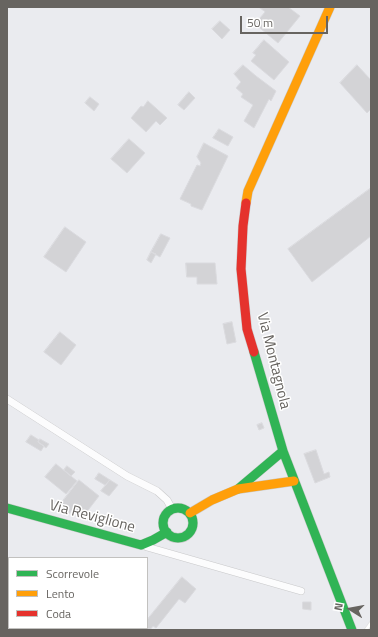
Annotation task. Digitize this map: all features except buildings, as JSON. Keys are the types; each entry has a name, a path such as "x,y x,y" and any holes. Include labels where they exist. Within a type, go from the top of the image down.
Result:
{"street":[{"name":"Via Montagnola","path":"330,7 248,191 243,226 241,268 247,329 283,451 351,628"},
{"path":"238,489 283,451"},
{"path":"190,513 212,500 238,489 294,480"},
{"name":"Via Reviglione","path":"7,508 141,545 166,532"},
{"path":"180,508 190,513 193,527 188,535 179,538 166,532 164,528 164,519 168,512 172,509 180,508"}],"lane":[{"path":"7,399 126,476 157,490 167,500 172,509"},
{"path":"141,545 301,591"}],"railway":[{"path":"366,630 371,623"}],"traffic: fast":[{"path":"254,352 283,451 352,630"},
{"path":"238,489 283,451"},
{"path":"7,508 141,545 167,532"},
{"path":"178,508 184,509 192,517 193,523 192,529 184,537 178,538 172,537 164,529 163,523 164,517 172,509 178,508"}],"traffic: slow":[{"path":"246,203 248,191 330,7"},
{"path":"190,513 212,500 238,489 294,481"}],"traffic: jam":[{"path":"246,203 243,226 241,269 247,329 254,352"}]}
